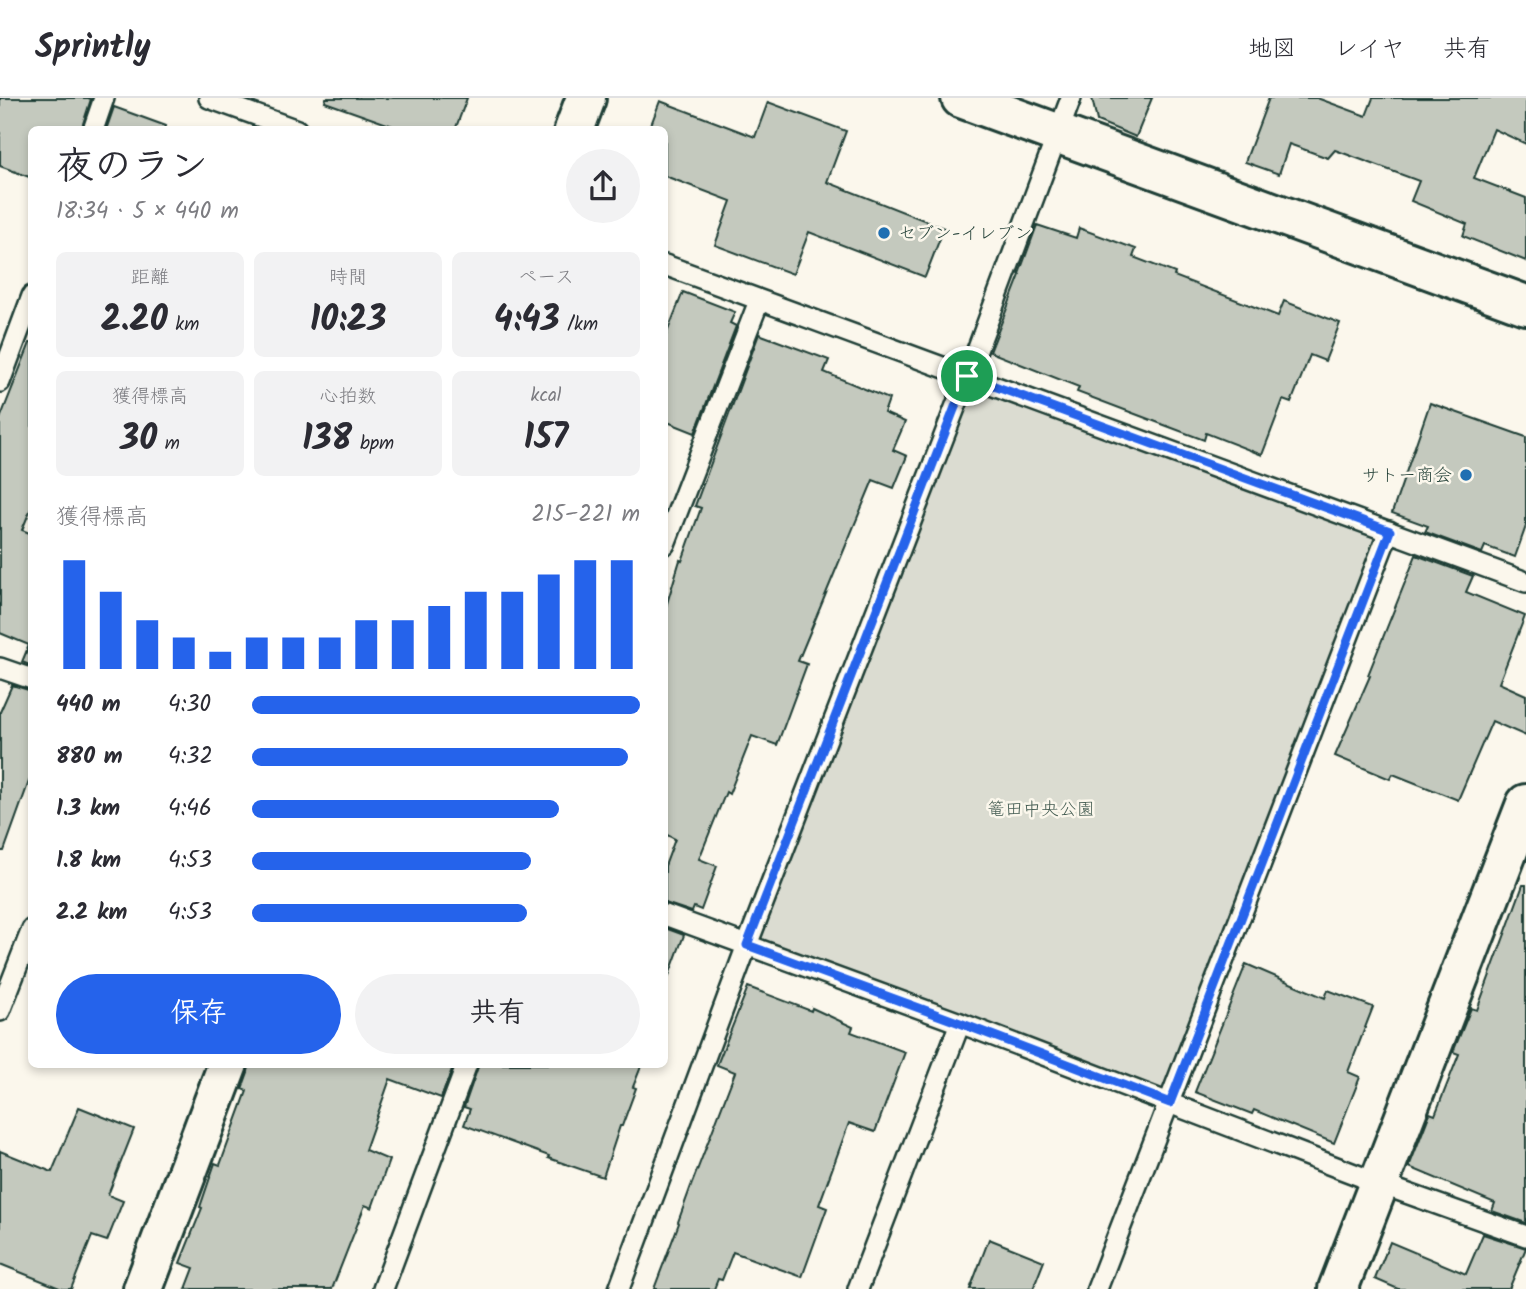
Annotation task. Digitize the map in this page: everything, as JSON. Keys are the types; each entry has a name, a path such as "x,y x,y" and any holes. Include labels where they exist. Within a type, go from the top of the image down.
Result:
{"street":[{"path":"576,126 586,98"},
{"path":"961,98 1526,304"},
{"path":"1338,1289 1526,804"},
{"path":"143,1289 226,1068"}],"lane":[{"path":"94,126 104,98"},
{"path":"209,98 286,126"},
{"path":"619,1289 747,945 967,376 1071,98"},
{"path":"668,266 1526,582"},
{"path":"668,536 759,301"},
{"path":"0,382 28,307"},
{"path":"1097,1289 1390,531"},
{"path":"0,668 28,678"},
{"path":"668,916 1526,1236"},
{"path":"0,1011 28,939"},
{"path":"858,1289 960,1023"},
{"path":"383,1289 466,1068"}],"green space":[{"name":"篭田中央公園","path":"967,377 1389,531 1170,1103 747,945"}],"building":[{"path":"0,98 91,99 82,126 28,126 28,176 0,166"},
{"path":"326,98 467,98 456,126 393,126 325,102"},
{"path":"1092,98 1152,98 1136,137 1097,121"},
{"path":"1269,98 1317,98 1366,116 1373,98 1526,98 1526,144 1494,129 1474,178 1526,198 1526,261 1463,236 1467,224 1411,201 1419,181 1335,150 1328,158 1289,144 1279,174 1245,162"},
{"path":"660,101 755,137 768,102 846,131 827,182 944,228 925,277 809,232 793,274 715,245 731,201 668,177 668,126 651,126"},
{"path":"114,107 166,126 107,126"},
{"path":"1037,225 1076,238 1079,228 1136,249 1133,257 1175,273 1174,276 1278,316 1284,301 1340,323 1325,361 1310,355 1291,403 1283,400 1262,455 1206,433 1204,440 1077,392 1079,387 990,352"},
{"path":"683,292 735,312 730,323 736,326 695,433 668,422 668,330"},
{"path":"759,334 829,360 824,372 889,399 884,413 905,422 893,450 907,456 894,488 873,480 798,661 807,664 777,745 752,736 729,794 726,792 699,859 717,866 701,910 694,907 692,912 668,904 668,858 675,839 668,836 668,600 680,560 682,561 701,508 695,506"},
{"path":"28,348 28,516 22,530 28,532 28,645 0,633 0,419"},
{"name":"サトー商会","path":"1430,403 1526,437 1526,526 1515,557 1485,546 1482,553 1425,532 1428,526 1392,513"},
{"path":"1416,555 1473,576 1466,592 1525,616 1499,683 1526,695 1526,736 1492,721 1458,800 1393,774 1390,779 1335,756 1370,676 1368,675"},
{"path":"28,647 28,664 22,662"},
{"path":"12,685 28,690 28,784 4,851 0,851 0,712"},
{"path":"1523,885 1526,885 1526,1223 1492,1211 1495,1203 1409,1167 1430,1113 1435,1115 1459,1054 1453,1052 1471,1008 1477,1010"},
{"path":"668,929 684,935 668,978"},
{"path":"1246,964 1325,998 1328,990 1373,1007 1348,1072 1360,1077 1334,1143 1254,1110 1252,1114 1195,1092"},
{"path":"748,987 811,1011 812,1008 853,1027 851,1032 905,1052 875,1132 849,1123 819,1205 827,1208 802,1277 733,1252 722,1280 718,1279 714,1289 654,1289 735,1072 717,1065"},
{"path":"248,1068 452,1068 441,1098 390,1079 365,1150 389,1160 372,1208 365,1205 332,1289 186,1289 194,1268 180,1263 202,1208 200,1207 215,1163 220,1165 247,1091 242,1089"},
{"path":"478,1068 640,1068 633,1087 636,1088 603,1177 464,1125 470,1109 464,1107"},
{"path":"79,1107 134,1129 108,1195 123,1201 107,1241 92,1236 71,1289 62,1289 0,1264 0,1151 52,1172"},
{"path":"1483,1234 1526,1248 1509,1289 1398,1289 1375,1279 1390,1242 1466,1274"},
{"path":"989,1239 1044,1261 1033,1289 970,1289"}],"place":[{"name":"セブン-イレブン","path":"884,233"},
{"name":"サトー商会","path":"1466,475"}],"route":[{"path":"967,376 1390,531 1170,1103 747,945 967,376"}]}
